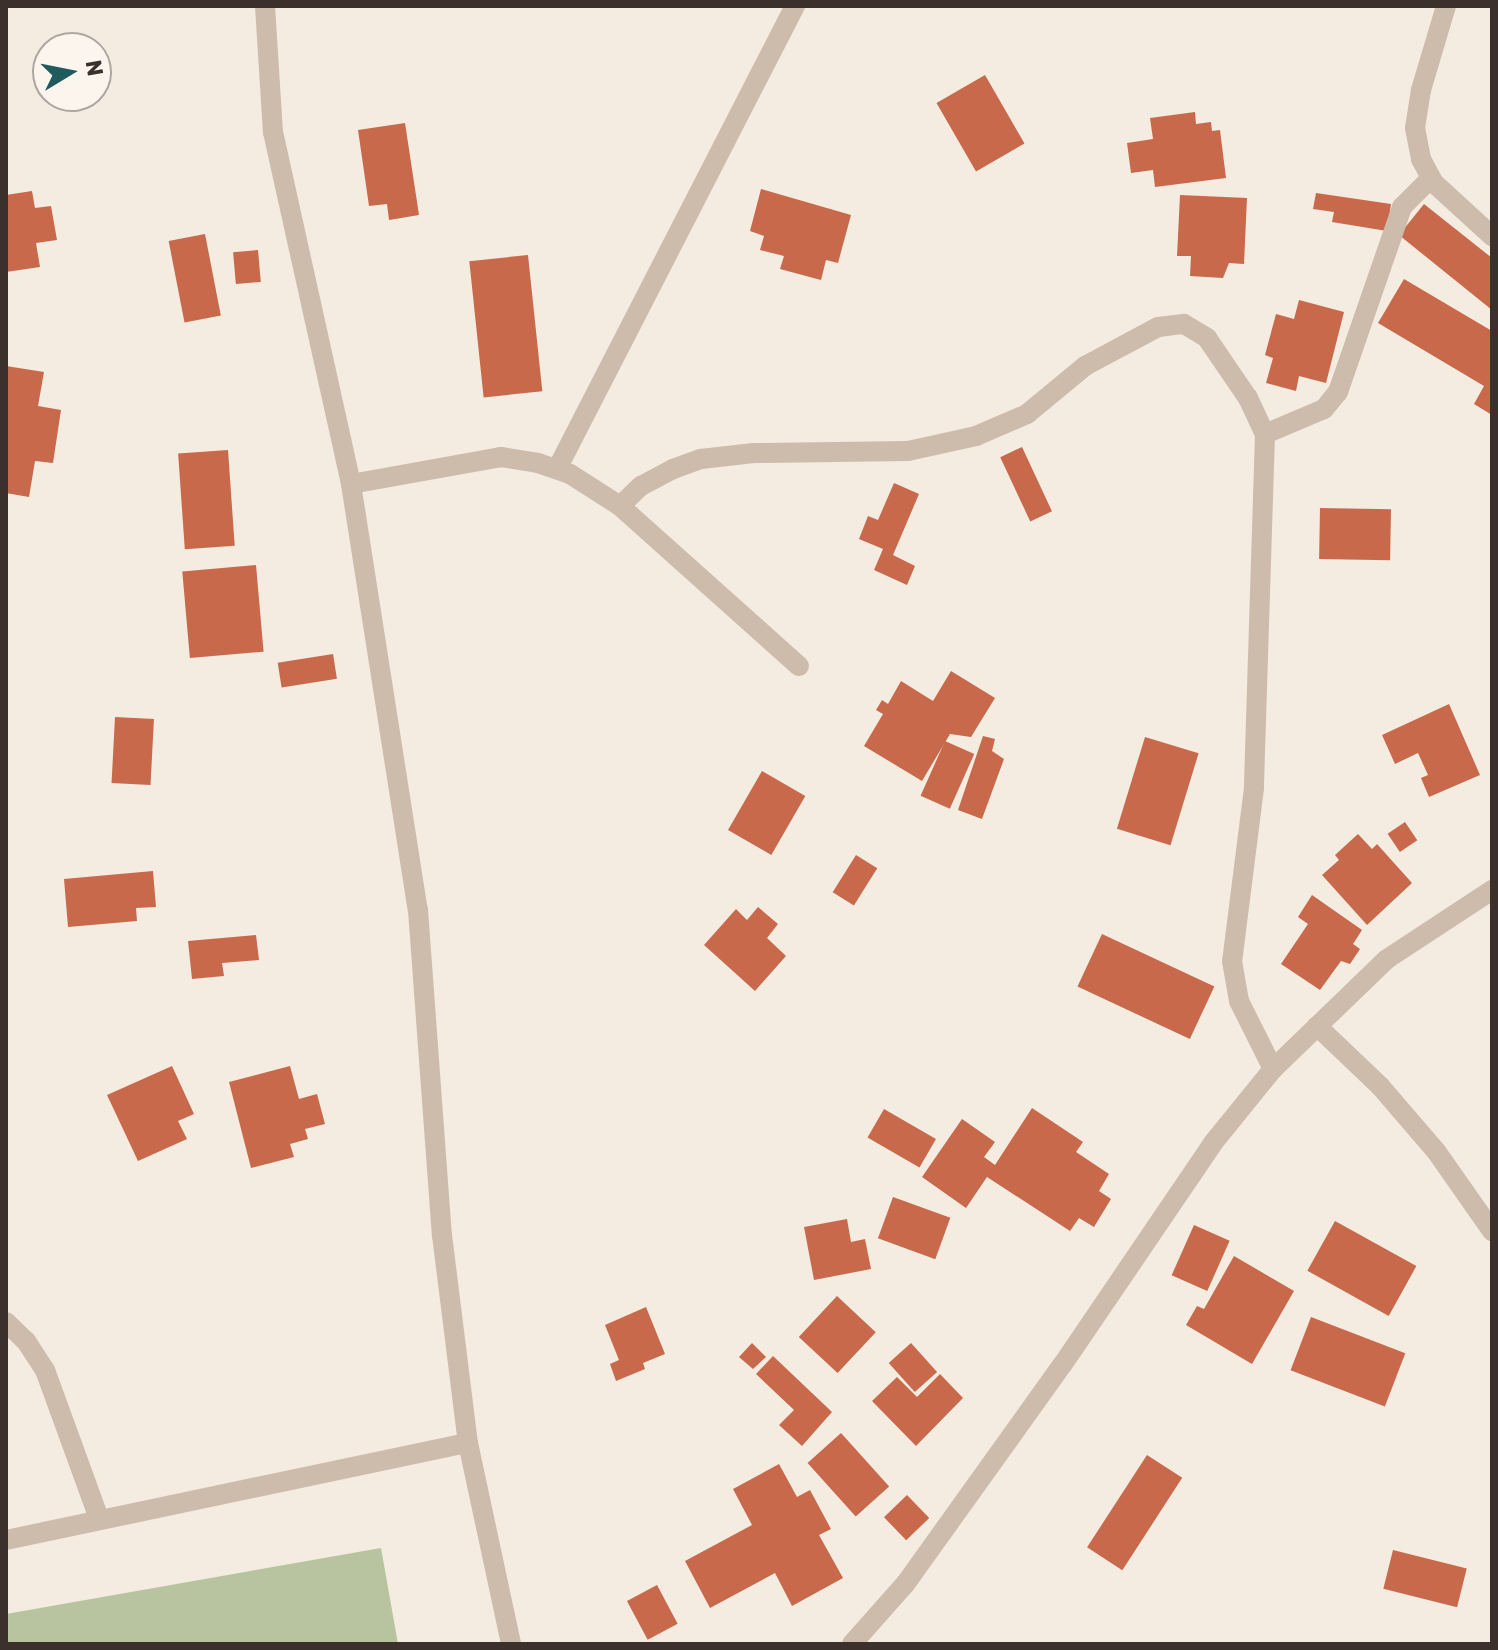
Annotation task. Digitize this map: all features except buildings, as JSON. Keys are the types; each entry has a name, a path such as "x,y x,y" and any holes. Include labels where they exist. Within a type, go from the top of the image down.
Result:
{"street":[{"path":"265,6 273,132 351,484 418,910 442,1235 468,1443 511,1644"},
{"path":"557,469 795,6"},
{"path":"1446,6 1421,90 1415,128 1421,159 1431,178 1492,236"},
{"path":"1265,434 1324,409 1338,392 1402,207 1431,178"},
{"path":"620,506 641,486 701,459 754,453 908,451 976,436 1027,414 1085,366 1119,345 1158,327 1184,324 1207,338 1248,398 1265,434 1254,788 1232,961 1239,1001 1273,1069"},
{"path":"351,484 501,457 570,474 620,506 799,666"},
{"path":"852,1644 906,1583 1063,1364 1213,1143 1273,1069 1387,959 1492,890"},
{"path":"1317,1026 1380,1086 1436,1151 1492,1231"},
{"path":"6,1322 26,1341 45,1370 99,1518"},
{"path":"6,1540 99,1518 468,1443"}],"green space":[{"path":"381,1548 398,1644 6,1644 6,1614"}]}
